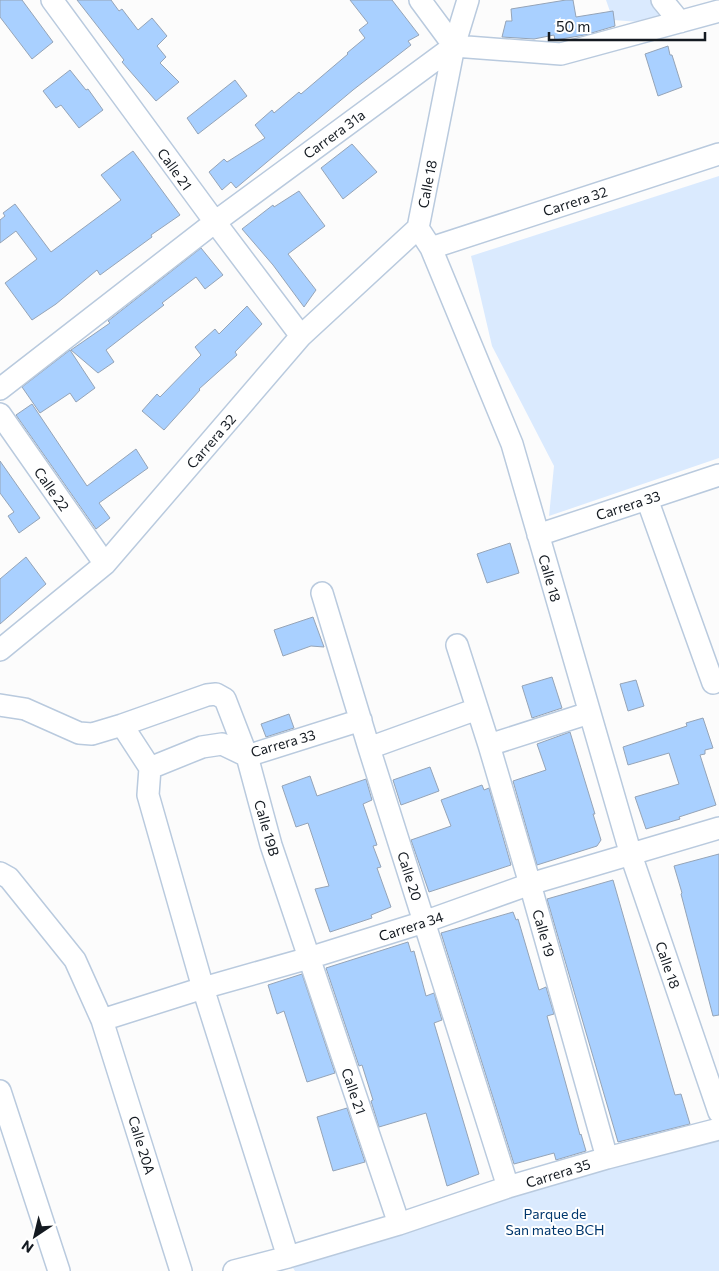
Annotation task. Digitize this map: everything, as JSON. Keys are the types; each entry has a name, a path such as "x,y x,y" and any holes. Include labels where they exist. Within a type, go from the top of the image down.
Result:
{"street":[{"name":"Calle 21","path":"52,0 301,336"},
{"path":"420,0 454,46 561,54 719,11"},
{"path":"454,46 468,0"},
{"path":"662,0 680,22"},
{"name":"Carrera 31a","path":"0,390 215,222 454,46"},
{"name":"Calle 18","path":"454,46 418,228 431,248 512,444 631,855 719,1112"},
{"name":"Carrera 32","path":"431,248 719,154"},
{"name":"Carrera 32","path":"0,650 105,564 301,336 418,228"},
{"name":"Calle 22","path":"0,414 105,564"},
{"name":"Carrera 33","path":"538,535 719,475"},
{"path":"647,499 713,683"},
{"name":"Calle 20","path":"322,593 508,1187"},
{"name":"Calle 19","path":"457,645 530,884 607,1158"},
{"name":"Calle 19B","path":"122,725 207,695 216,694 225,699 247,756 271,845 309,958"},
{"path":"0,705 25,709 79,733 92,734 122,725 150,768 148,795 203,988 288,1257 234,1271"},
{"path":"369,748 477,709"},
{"path":"489,745 589,713"},
{"name":"Carrera 33","path":"150,768 202,747 222,744 247,756 361,720"},
{"name":"Carrera 34","path":"102,1020 424,922 530,884 719,828"},
{"name":"Calle 20A","path":"0,873 9,878 75,960 102,1020 181,1271"},
{"name":"Calle 21","path":"309,958 399,1224"},
{"path":"0,1091 59,1271"},
{"name":"Carrera 35","path":"288,1257 399,1224 508,1187 607,1158 719,1129"}],"green space":[{"path":"606,0 673,0 676,11 640,22 613,20"},
{"path":"719,176 719,458 549,516 554,466 492,346 471,256"},
{"name":"Parque de San mateo BCH","path":"719,1135 719,1271 295,1271 293,1268 401,1228"}],"building":[{"path":"0,0 22,0 53,42 32,59 0,17"},
{"path":"77,0 111,0 119,11 122,9 138,30 152,18 167,36 157,46 166,57 160,63 179,82 156,101 122,62 124,60"},
{"path":"350,0 392,0 419,35 408,41 411,45 353,90 236,188 231,182 222,190 209,172 224,159 227,162 265,138 255,125 272,110 274,113 299,92 301,94 365,38 359,30 368,23"},
{"path":"573,0 576,17 613,11 615,26 585,35 555,40 554,35 534,39 502,37 506,21 512,21 511,9"},
{"path":"668,46 682,87 658,96 645,54"},
{"path":"70,70 86,90 88,89 103,110 79,128 61,105 56,108 43,91"},
{"path":"235,80 247,96 198,134 187,118"},
{"path":"352,144 377,172 343,199 321,168"},
{"path":"133,151 180,215 100,275 97,270 56,304 32,320 5,283 37,259 16,231 0,243 0,220 5,216 3,213 15,204 51,252 121,200 101,175"},
{"path":"299,191 325,226 288,254 316,290 304,307 273,265 242,229 273,205 274,207"},
{"path":"201,248 223,275 205,289 196,277 162,303 164,305 106,350 114,362 98,373 71,350 110,323 108,321"},
{"path":"247,306 262,324 235,352 237,355 199,389 164,430 142,411 157,394 160,397 201,355 195,347 215,329 219,334"},
{"path":"70,350 95,388 76,402 70,393 40,413 22,387"},
{"path":"32,404 87,486 136,449 148,468 99,503 110,518 96,529 16,415"},
{"path":"0,461 40,518 19,533 8,516 14,512 0,493"},
{"path":"510,543 519,573 487,583 477,554"},
{"path":"26,557 46,584 0,624 0,579"},
{"path":"313,617 324,647 311,646 283,656 274,630"},
{"path":"552,677 562,708 532,718 522,686"},
{"path":"636,680 644,706 628,711 620,684"},
{"path":"289,714 294,728 266,737 261,724"},
{"path":"703,718 713,748 705,750 705,754 700,755 716,805 679,817 680,819 646,829 635,797 679,784 669,753 628,765 623,747 687,726 686,723"},
{"path":"570,732 601,840 597,846 537,865 513,781 546,770 537,744"},
{"path":"430,767 439,791 401,805 393,780"},
{"path":"310,776 317,796 366,779 372,800 363,804 377,845 373,846 381,867 377,868 391,907 371,915 372,918 330,932 315,889 329,886 308,823 296,827 282,786"},
{"path":"482,785 484,790 489,788 511,865 429,892 411,840 451,826 441,800"},
{"path":"719,854 719,1015 713,1016 674,866"},
{"path":"613,880 675,1095 681,1094 690,1124 618,1142 547,899"},
{"path":"513,912 516,920 518,919 539,990 546,987 554,1014 547,1016 586,1151 556,1160 554,1153 514,1164 441,933"},
{"path":"408,942 411,952 414,951 426,996 434,993 442,1020 434,1023 479,1174 447,1186 426,1113 379,1127 362,1065 359,1066 326,968"},
{"path":"302,974 335,1073 307,1082 284,1011 277,1014 268,985"},
{"path":"347,1108 365,1162 333,1171 317,1117"}]}
